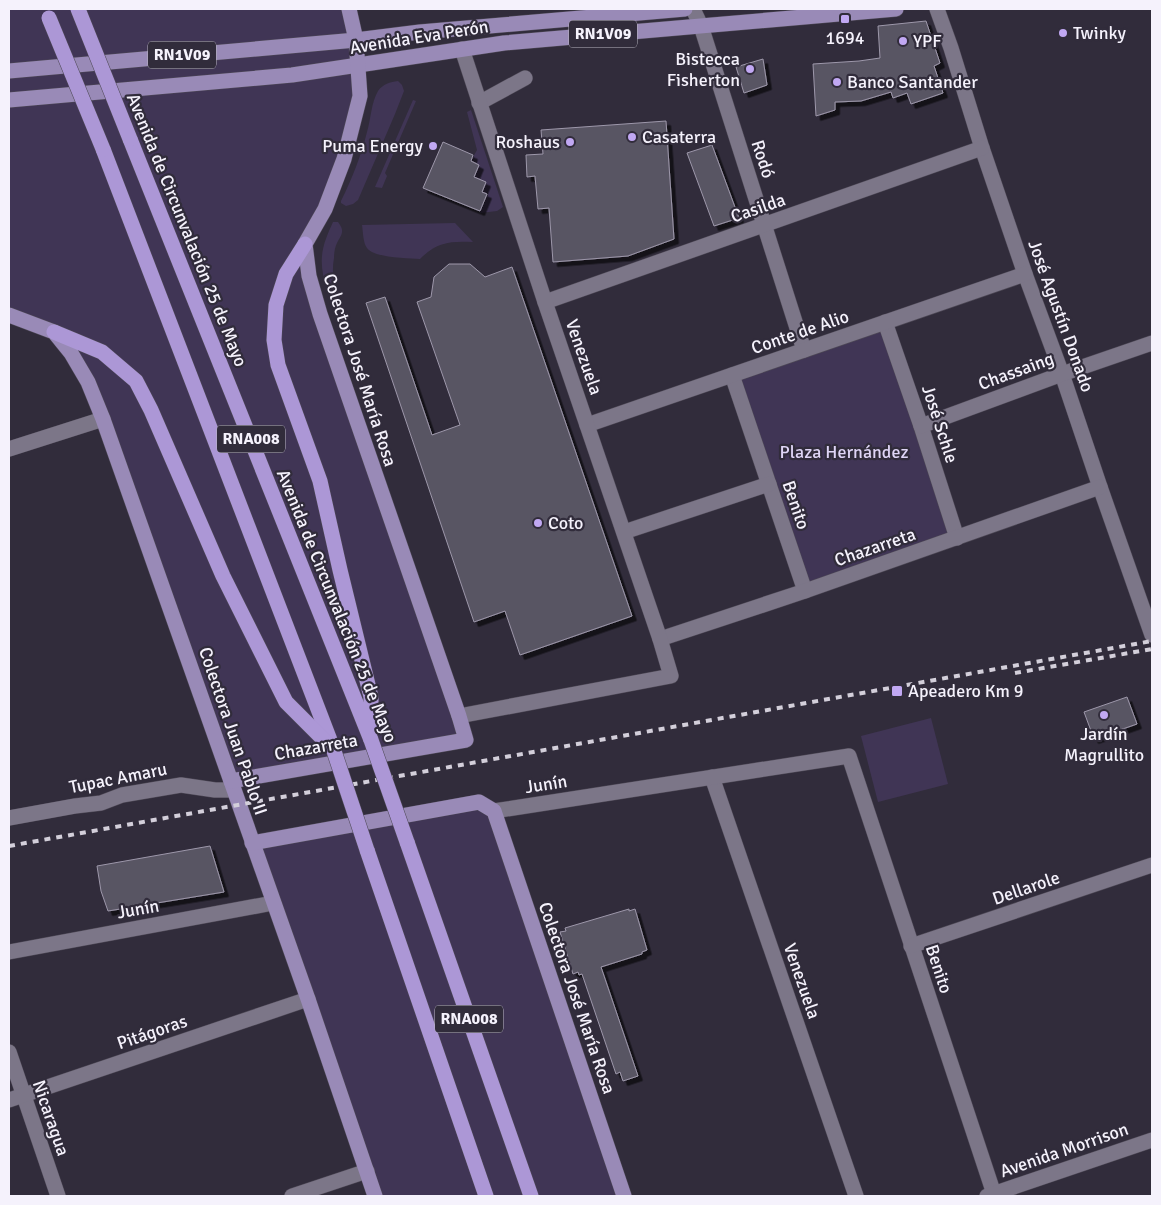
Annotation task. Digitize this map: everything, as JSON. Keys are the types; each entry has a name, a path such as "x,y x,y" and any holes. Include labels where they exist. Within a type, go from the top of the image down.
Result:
{"highway":[{"name":"Avenida de Circunvalación 25 de Mayo","path":"78,9 371,740 531,1196"},
{"name":"RNA008","path":"47,13 103,149 333,748 486,1196"},
{"path":"306,244 286,274 276,305 274,340 278,365 320,480 371,697 371,740"},
{"path":"54,332 102,352 136,381 151,410 223,576 286,702 333,748"}],"main road":[{"path":"306,244 325,209 344,159 360,96 356,40 349,9"},
{"name":"Avenida Eva Perón","path":"9,71 685,9"},
{"name":"Avenida Eva Perón","path":"9,100 292,75 504,43 896,9"},
{"name":"Colectora José María Rosa","path":"306,244 309,276 320,314 466,740"},
{"path":"9,315 54,332"},
{"name":"Colectora Juan Pablo II","path":"54,332 71,353 88,382 103,419 376,1196"},
{"name":"Chazarreta","path":"232,785 466,740"},
{"name":"Junín","path":"252,843 479,802 494,811"},
{"name":"Colectora José María Rosa","path":"494,811 624,1196"}],"street":[{"name":"Rodó","path":"694,9 804,350"},
{"name":"José Agustín Donado","path":"937,9 982,148 1100,487 1146,596 1152,635"},
{"name":"Venezuela","path":"459,716 671,676 462,49"},
{"path":"479,103 525,78"},
{"name":"Casilda","path":"545,302 982,148"},
{"name":"Conte de Alio","path":"587,425 1026,274"},
{"name":"José Schle","path":"885,322 957,538"},
{"name":"Chassaing","path":"921,426 1152,343"},
{"name":"Benito","path":"732,375 805,591"},
{"path":"9,449 103,419"},
{"path":"624,532 769,484"},
{"name":"Chazarreta","path":"660,640 1100,487"},
{"name":"Benito","path":"849,756 990,1195"},
{"name":"Junín","path":"494,811 849,756"},
{"name":"Venezuela","path":"712,777 856,1196"},
{"name":"Tupac Amaru","path":"9,818 101,803 122,795 181,785 215,790 232,785"},
{"name":"Dellarole","path":"911,946 1152,865"},
{"name":"Junín","path":"9,952 274,903"},
{"name":"Pitágoras","path":"9,1100 308,999"},
{"name":"Nicaragua","path":"9,1052 58,1196"},
{"name":"Avenida Morrison","path":"990,1195 1152,1140"},
{"path":"292,1196 367,1171"}],"green space":[{"path":"9,9 349,9 360,96 305,244 309,276 466,740 231,781 103,419 54,332 9,315"},
{"path":"398,81 404,91 395,114 358,200 346,206 341,201 362,150 372,106 378,91 384,85"},
{"path":"413,100 416,101 385,173 387,176 382,188 375,187"},
{"path":"471,110 503,207 497,211 480,213 488,194 482,192 474,177 479,165 471,161 477,150 467,112"},
{"path":"333,222 338,222 342,230 335,248 333,266 334,281 342,316 336,317 322,271 323,247"},
{"path":"455,223 473,242 444,244 432,249 420,259 392,257 371,251 365,243 362,225"},
{"name":"Plaza Hernández","path":"885,322 957,538 805,591 732,375"},
{"path":"931,718 948,784 878,802 861,736"},
{"path":"479,802 494,811 624,1196 375,1196 252,843"}],"building":[{"path":"926,21 940,63 934,66 943,93 911,104 907,93 893,98 891,92 861,101 835,102 835,110 816,116 813,64 880,58 878,26"},
{"path":"763,59 767,85 744,93 736,67"},
{"path":"666,121 674,239 628,256 553,262 549,208 538,209 535,176 527,177 526,155 543,154 541,130"},
{"path":"443,142 473,155 471,161 479,165 474,177 486,182 482,192 487,194 480,211 423,188"},
{"path":"712,145 739,218 714,226 687,153"},
{"name":"Coto","path":"449,264 470,264 485,277 512,267 632,616 520,655 505,611 474,622 366,303 385,297 432,435 460,425 417,302 431,297 434,277"},
{"path":"1127,697 1137,724 1094,739 1084,712"},
{"path":"210,846 224,892 108,911 101,891 97,866"},
{"path":"629,909 629,911 635,909 647,950 642,952 642,954 601,967 638,1076 623,1081 620,1072 616,1074 582,974 579,975 578,972 573,974 560,932 566,931 565,928"}],"railway":[{"path":"9,846 1152,641"},
{"path":"1015,673 1152,649"}],"place":[{"name":"1694","path":"845,19"},
{"name":"Twinky","path":"1063,33"},
{"name":"YPF","path":"903,41"},
{"name":"Bistecca Fisherton","path":"750,69"},
{"name":"Banco Santander","path":"837,82"},
{"name":"Casaterra","path":"632,137"},
{"name":"Roshaus","path":"570,142"},
{"name":"Puma Energy","path":"433,146"},
{"name":"Coto","path":"538,523"},
{"name":"Apeadero Km 9","path":"897,691"},
{"name":"Jardín Magrullito","path":"1104,715"}]}
